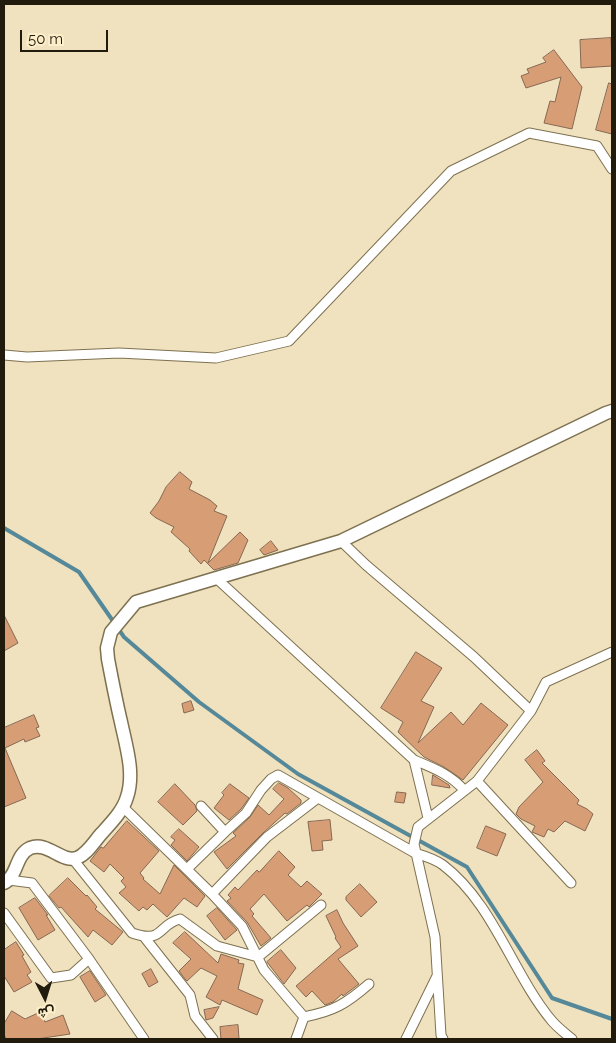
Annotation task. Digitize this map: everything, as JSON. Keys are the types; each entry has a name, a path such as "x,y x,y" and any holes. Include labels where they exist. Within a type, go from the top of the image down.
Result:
{"main road":[{"path":"6,882 14,873 21,855 37,846 48,848 66,857 72,858 84,854 123,807 130,780 128,759 107,648 111,632 136,602 341,541 612,411"}],"street":[{"path":"4,355 27,358 119,353 216,358 289,341 451,171 529,133 597,146 612,169"},
{"path":"341,541 366,565 474,656 531,711"},
{"path":"216,578 414,760 447,774 455,779 464,790"},
{"path":"443,1039 441,1035 435,937 415,849 418,827 477,781 531,711 546,682 612,652"},
{"path":"414,760 428,818"},
{"path":"187,869 246,813 261,790 271,779 278,775 443,865 476,900 552,1022 572,1039"},
{"path":"477,781 571,883"},
{"path":"212,894 267,837 318,798"},
{"path":"201,806 225,832"},
{"path":"123,807 242,926 264,970 304,1017"},
{"path":"72,858 132,934 145,938 157,935 173,920 180,919 217,946 258,957"},
{"path":"6,882 32,884 89,959 144,1039"},
{"path":"258,957 321,905"},
{"path":"4,913 51,978 71,976 89,959"},
{"path":"145,938 190,995 195,1016 213,1039"},
{"path":"406,1039 437,976"},
{"path":"304,1017 331,1011 349,1001 369,984"},
{"path":"296,1039 304,1017"}],"building":[{"path":"611,38 612,66 581,68 580,40"},
{"path":"554,50 582,87 572,129 544,123 550,101 555,102 561,77 526,88 521,76 529,73 527,69 546,62 543,58"},
{"path":"609,83 612,84 612,134 596,130"},
{"path":"180,472 192,482 189,489 217,506 214,511 227,516 208,563 240,532 248,540 238,563 214,570 204,560 201,564 189,551 190,549 171,532 174,527 150,513 166,487"},
{"path":"271,541 278,550 264,555 260,550"},
{"path":"4,615 18,643 4,651"},
{"path":"416,652 442,668 421,701 434,707 418,743 451,712 463,725 481,703 508,725 463,780 444,767 424,757 398,732 403,722 381,708"},
{"path":"191,701 194,710 184,713 182,704"},
{"path":"34,715 39,727 36,728 40,736 25,742 24,739 5,748 26,798 4,807 4,728"},
{"path":"537,750 545,761 542,763 579,800 577,804 593,814 585,831 565,821 554,832 548,829 544,837 532,832 535,826 521,819 516,814 519,807 543,782 525,760"},
{"path":"433,775 449,785 450,788 432,785"},
{"path":"279,783 288,788 301,800 301,803 287,814 285,813 227,869 214,852 236,836 233,833 250,817 258,805 269,815 284,799 273,789"},
{"path":"175,784 195,805 197,811 183,825 158,802"},
{"path":"230,784 249,798 229,820 214,808 224,795 222,793"},
{"path":"397,792 406,793 404,803 395,802"},
{"path":"330,820 332,840 322,841 323,850 312,851 308,822"},
{"path":"127,821 159,851 140,873 143,879 160,894 174,865 205,896 197,907 184,898 167,917 153,904 147,910 143,907 139,911 119,893 126,887 121,881 124,878 110,864 104,872 90,861"},
{"path":"486,826 506,834 497,856 477,848"},
{"path":"179,829 199,847 187,861 171,845 175,840 171,837"},
{"path":"279,851 295,867 288,875 301,887 307,881 322,894 309,907 307,905 287,921 264,894 250,909 254,914 252,916 271,938 261,946 247,922 227,901 231,898 228,895 235,887 238,890 257,870 259,872"},
{"path":"68,878 87,895 97,907 95,909 123,932 112,945 93,930 88,937 49,896"},
{"path":"360,884 377,902 361,917 346,900 346,897"},
{"path":"35,898 48,915 46,915 55,930 38,940 19,908"},
{"path":"217,908 237,930 225,940 207,916"},
{"path":"337,910 358,946 338,959 359,984 343,996 342,994 333,1002 325,1005 312,991 306,997 296,986 341,947 326,916"},
{"path":"185,932 218,963 221,954 239,960 238,963 244,964 238,989 263,1000 257,1015 222,1000 220,1005 206,997 217,976 201,968 187,981 185,979 179,971 191,959 173,943"},
{"path":"16,942 31,972 27,975 32,982 14,992 4,976 4,950"},
{"path":"281,950 296,968 284,984 267,962"},
{"path":"151,969 158,982 149,987 142,974"},
{"path":"90,971 106,995 95,1002 80,977"},
{"path":"219,1007 213,1018 206,1020 204,1010"},
{"path":"12,1011 25,1019 40,1012 45,1022 63,1015 70,1034 37,1039 6,1039 4,1024"},
{"path":"238,1025 239,1039 221,1039 220,1027"}],"waterway":[{"path":"4,528 79,572 124,637 199,702 298,774 467,867 552,998 612,1019"}]}
